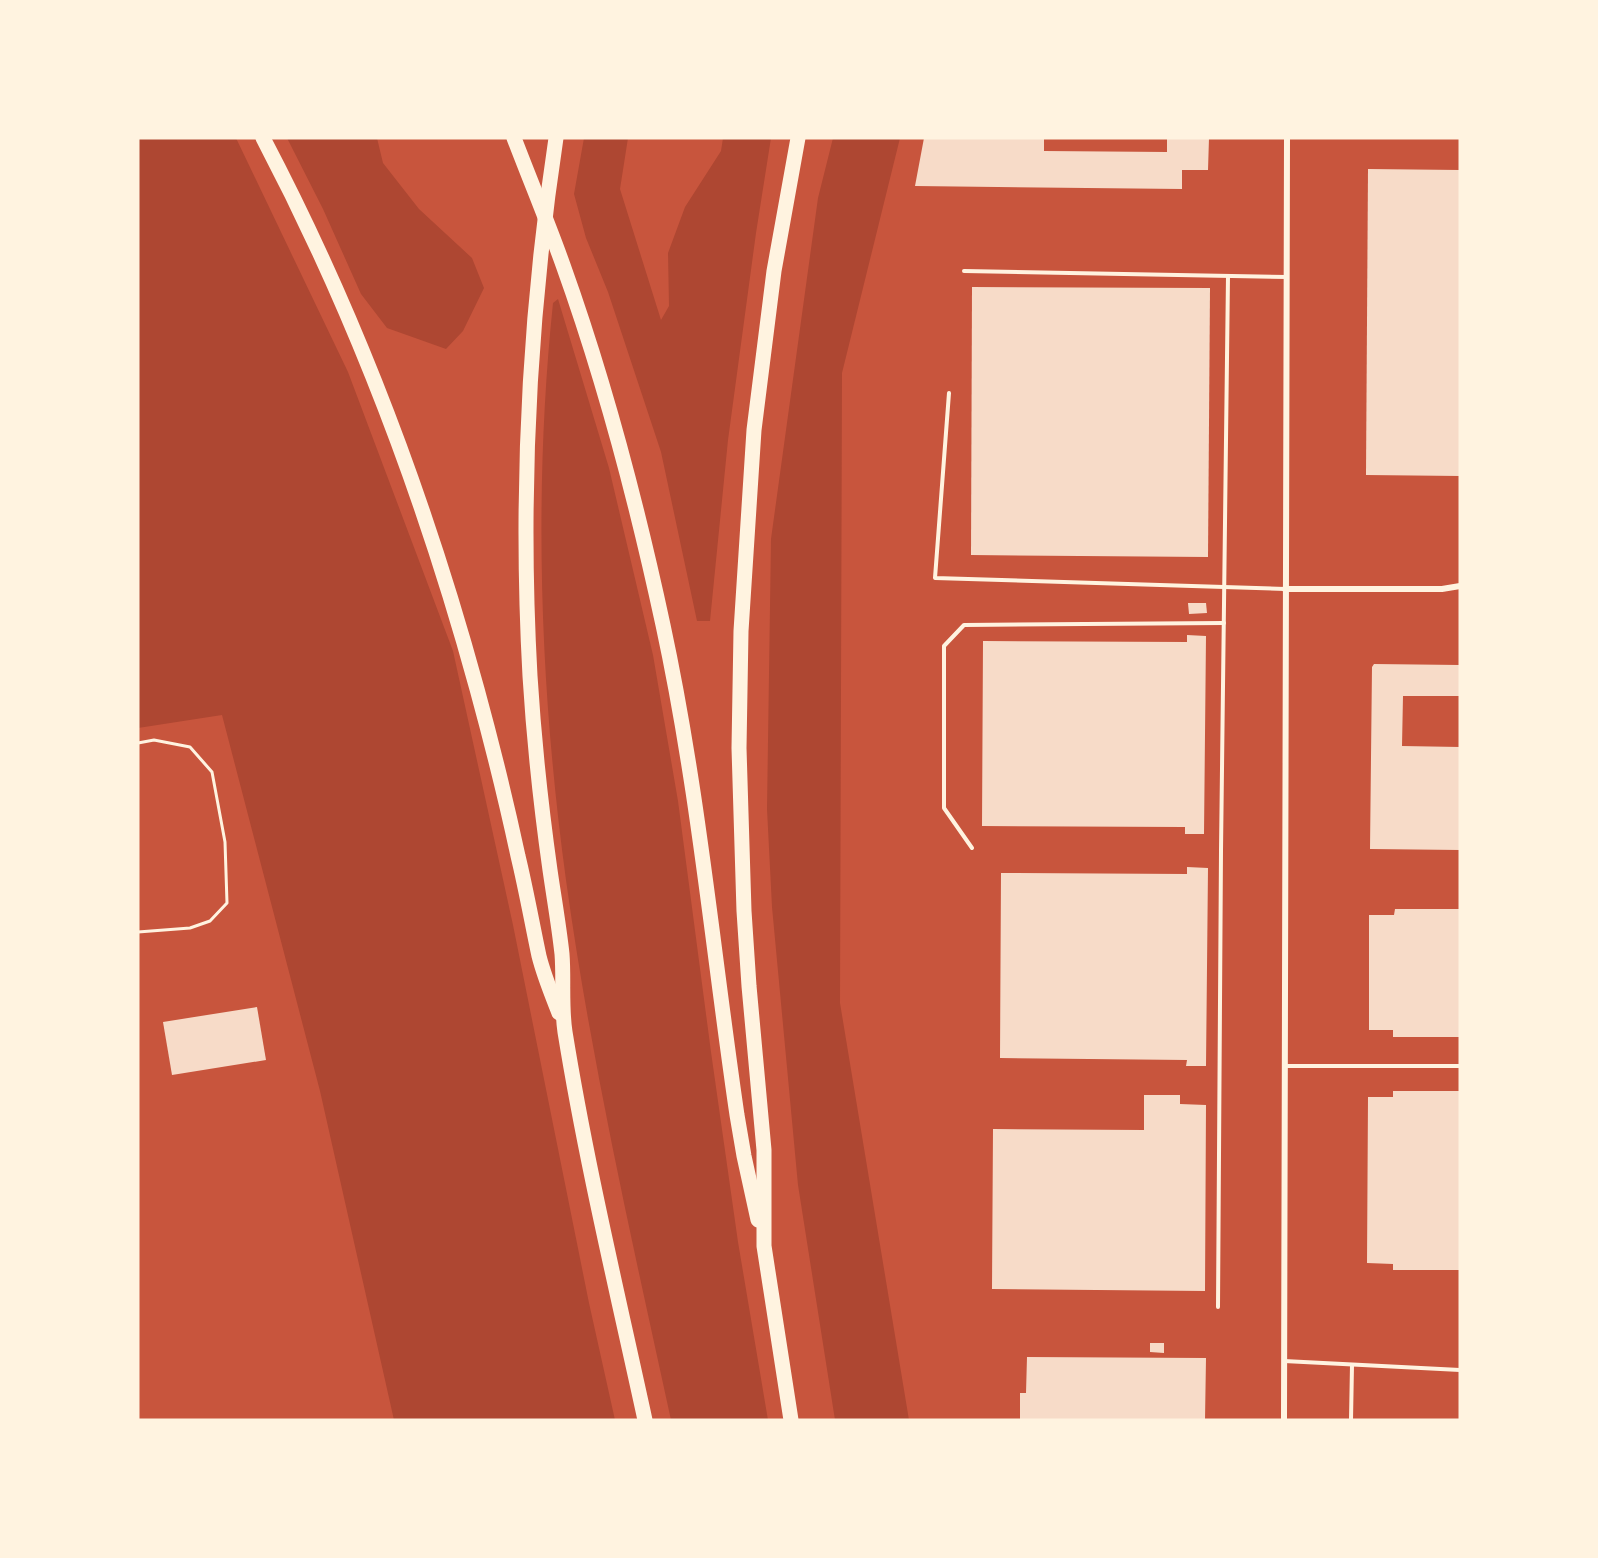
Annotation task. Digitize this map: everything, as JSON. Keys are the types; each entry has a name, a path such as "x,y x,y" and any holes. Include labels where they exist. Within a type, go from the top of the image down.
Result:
{"highway":[{"path":"263,138 310,233 351,325 404,459 438,556 495,757 540,958 564,1028 592,1176 645,1420"},
{"path":"514,138 563,265 595,362 637,513 663,626 692,790 744,1156 764,1246 791,1420"},
{"path":"556,138 546,203 533,326 526,559 530,677 540,792 562,954 564,1028"},
{"path":"764,1246 764,1150 751,1018 741,828 739,748 741,642 750,480 759,384 774,271 798,138"}],"street":[{"path":"1284,1420 1287,138"},
{"path":"1285,589 1442,589 1460,586"}],"lane":[{"path":"964,271 1287,277"},
{"path":"1218,1307 1228,276"},
{"path":"949,393 935,578 1285,589"},
{"path":"972,848 944,808 944,646 964,625 1224,623"},
{"path":"1284,1066 1460,1066"},
{"path":"1283,1361 1460,1370"},
{"path":"1351,1420 1352,1365"}],"path":[{"path":"138,743 154,740 190,747 212,772 225,842 227,903 210,921 190,928 138,932"}],"shaded area":[{"path":"138,138 236,138 348,372 453,651 513,925 589,1303 615,1420 394,1420 320,1091 222,715 138,728"},
{"path":"287,138 377,138 383,163 419,209 472,258 484,288 463,331 446,349 387,328 361,294 323,209"},
{"path":"584,138 628,138 620,189 661,320 669,306 668,253 685,207 721,151 723,138 771,138 728,440 710,621 697,621 661,452 608,292 586,238 574,194"},
{"path":"833,138 900,138 842,373 840,1003 909,1420 835,1420 798,1185 772,907 767,809 771,539 818,198"},
{"path":"558,299 609,468 653,655 678,801 738,1242 768,1420 671,1420 627,1218 587,1016 557,808 550,737 542,592 543,447 553,303"}],"building":[{"path":"924,138 1044,138 1044,151 1167,152 1167,138 1209,138 1208,170 1182,170 1182,189 915,186"},
{"path":"1368,169 1460,170 1460,476 1366,475"},
{"path":"972,287 1210,288 1208,557 971,555"},
{"path":"1188,603 1206,603 1207,613 1189,614"},
{"path":"1187,635 1206,636 1204,834 1185,834 1185,827 982,826 983,641 1187,642"},
{"path":"1374,664 1460,665 1460,696 1403,696 1402,746 1460,747 1460,850 1370,849 1372,667"},
{"path":"1187,867 1208,868 1206,1066 1186,1066 1187,1060 1000,1058 1001,873 1187,874"},
{"path":"1395,909 1460,909 1460,1037 1393,1037 1393,1030 1369,1030 1369,915 1394,915"},
{"path":"257,1007 266,1060 172,1075 163,1022"},
{"path":"1393,1091 1460,1091 1460,1270 1393,1270 1393,1264 1367,1263 1368,1097 1393,1097"},
{"path":"1144,1095 1180,1095 1180,1104 1206,1105 1205,1291 992,1289 993,1129 1144,1130"},
{"path":"1150,1343 1164,1343 1164,1353 1150,1352"},
{"path":"1027,1357 1206,1358 1205,1420 1020,1420 1020,1393 1026,1393"}]}
